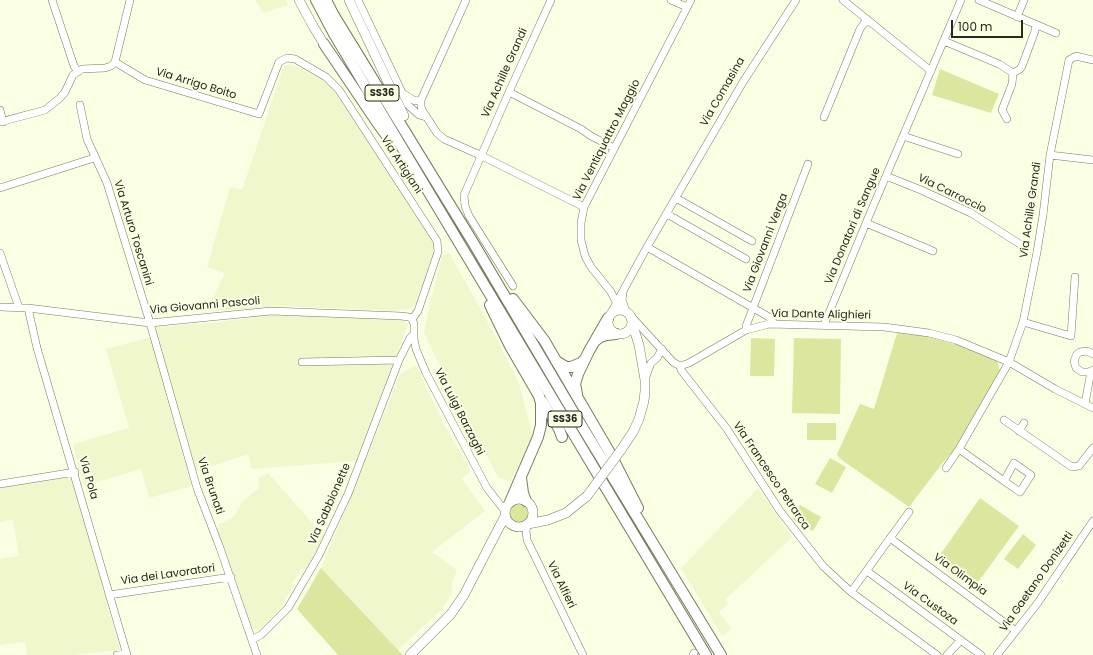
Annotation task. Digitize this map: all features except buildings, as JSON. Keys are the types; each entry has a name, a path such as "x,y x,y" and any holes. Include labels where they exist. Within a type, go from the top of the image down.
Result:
{"highway":[{"name":"SS36","path":"316,0 334,34 706,655"},
{"name":"SS36","path":"326,0 333,14 474,244 575,415 721,655"},
{"name":"SS36","path":"324,44 376,121 424,184"},
{"name":"SS36","path":"404,116 438,186"},
{"path":"474,244 481,250 510,294 538,332 556,361 624,480 649,528 656,548"},
{"path":"474,267 477,278 510,346 538,396 559,429 562,437"},
{"path":"578,399 575,384 578,374 584,360 610,316"},
{"path":"594,342 600,337 619,334"},
{"path":"556,361 571,367 581,363 584,360"},
{"path":"510,502 540,431 542,418 541,403 538,396"},
{"path":"521,474 523,493 529,505"}],"main road":[{"name":"SS36","path":"299,0 324,44"},
{"name":"SS36","path":"349,0 404,116"},
{"path":"410,655 451,614 464,596 490,542 494,538 506,531 548,520 566,513 587,496 633,432 644,401 645,380 640,355 630,317 618,310 610,316 608,322 610,329 632,342 640,355"},
{"path":"619,334 629,331 630,317"},
{"path":"494,538 510,502 518,499 548,516 566,513"},
{"path":"528,524 533,517 529,505"},
{"path":"505,513 509,524 518,528"}],"street":[{"path":"52,0 74,66 78,72"},
{"path":"0,110 2,122 45,110 60,98 65,92 73,75 82,69 105,68 111,66 115,62 130,0"},
{"path":"358,0 408,105 426,118"},
{"path":"466,0 421,100 421,106 426,118 437,133 444,139 480,155 584,207"},
{"name":"Via Achille Grandi","path":"513,286 486,245 465,206 464,195 508,92 551,0"},
{"path":"672,0 687,8"},
{"name":"Via Ventiquattro Maggio","path":"617,304 611,292 591,267 585,256 581,240 581,224 584,207 691,0"},
{"name":"Via Comasina","path":"610,316 647,247 743,82 796,0"},
{"path":"843,0 931,71"},
{"name":"Via Donatori di Sangue","path":"824,325 961,0"},
{"path":"979,0 1056,32"},
{"path":"1017,17 1024,0"},
{"path":"824,117 860,29 867,19"},
{"path":"1013,73 1020,69 1035,31 1035,24"},
{"path":"944,41 999,64 1013,73"},
{"name":"Via Achille Grandi","path":"946,468 959,449 1009,362 1023,322 1043,215 1050,155 1069,60 1076,56 1093,60"},
{"name":"Via Artigiani","path":"279,62 287,58 295,59 326,77 339,90 437,241 438,252 418,311 412,320"},
{"name":"Via Arrigo Boito","path":"115,62 145,80 259,114 279,62"},
{"path":"1007,119 1002,110 1012,84 1013,73"},
{"path":"402,92 412,100 421,100"},
{"path":"508,92 581,128 591,136 614,148"},
{"name":"Via Arturo Toscanini","path":"80,105 87,139 94,158 107,183 150,323"},
{"path":"904,136 958,154"},
{"path":"1050,155 1093,160"},
{"path":"0,188 94,158"},
{"name":"Via Giovanni Verga","path":"746,330 746,326 808,164"},
{"name":"Via Carroccio","path":"886,176 971,213 1026,248"},
{"path":"676,198 752,241"},
{"path":"667,214 746,259"},
{"path":"866,223 932,251"},
{"path":"647,247 769,317 775,324"},
{"path":"0,253 19,308"},
{"path":"1023,322 1071,336 1075,277"},
{"path":"623,291 622,300 630,317 673,362"},
{"name":"Via Giovanni Pascoli","path":"0,307 28,308 150,323 271,311 402,316 409,317 412,320"},
{"name":"Via Pola","path":"28,308 37,348 75,472 127,654 117,655"},
{"path":"412,320 414,324 413,335"},
{"name":"Via Brunati","path":"150,323 197,488 231,577 253,639 257,655"},
{"name":"Via Dante Alighieri","path":"680,366 689,363 746,330 762,325 824,325 901,329 928,333 956,340 1009,362 1055,389 1093,408"},
{"name":"Via Luigi Barzaghi","path":"413,335 418,354 426,373 466,449 493,496 505,513"},
{"name":"Via Sabbionette","path":"253,639 261,635 288,608 319,555 348,494 401,358 410,338 413,335"},
{"path":"645,380 649,368 662,349"},
{"path":"1085,404 1092,371 1085,373 1079,371 1076,368 1074,361 1077,354 1080,352 1087,351 1093,354"},
{"path":"302,362 401,358 411,352 418,354"},
{"path":"640,355 645,361 663,359 680,366"},
{"name":"Via Francesco Petrarca","path":"680,366 681,370 727,429 791,527 823,566 851,592 937,655"},
{"path":"1012,416 1006,421 1072,467 1079,466 1093,448"},
{"path":"1019,431 1024,423"},
{"path":"959,449 1004,481"},
{"path":"0,484 75,472"},
{"path":"493,496 510,502"},
{"path":"851,592 910,512"},
{"name":"Via Gaetano Donizetti","path":"997,655 1037,604 1093,521"},
{"name":"Via Alfieri","path":"528,524 526,530 527,540 583,655"},
{"name":"Via Olimpia","path":"890,538 1016,631"},
{"name":"Via Custoza","path":"866,571 981,655"},
{"name":"Via dei Lavoratori","path":"109,595 231,577"},
{"path":"947,655 961,640"}],"shaded area":[{"path":"255,0 286,0 288,5 263,13"},
{"path":"291,64 330,84 433,240 436,251 420,302 409,309 395,311 282,306 212,311 207,309 225,273 207,267 230,187 242,190 284,66"},
{"path":"449,253 484,315 519,383 533,436 510,482 498,477 424,333 442,256"},
{"path":"271,314 317,314 402,320 408,324 357,461 252,469 248,454 195,472 153,327 213,323"},
{"path":"151,337 192,486 149,498 141,469 84,486 73,444 129,428 106,349"},
{"path":"416,365 444,424 471,471 462,479 485,511 432,552 457,570 452,582 452,593 442,609 398,650 321,568 400,374"},
{"path":"268,473 324,536 306,570 302,568 292,584 294,586 283,602 284,604 259,630 251,626 216,529 219,528 218,525 233,517 244,500 259,488 258,478"},
{"path":"72,476 120,650 75,655 27,655 25,642 0,645 0,559 19,556 13,520 0,522 0,487"},
{"path":"758,488 792,537 726,599 728,604 719,612 732,629 722,636 681,568"}],"green space":[{"path":"940,69 999,94 991,113 932,95"},
{"path":"897,333 924,336 962,346 997,360 1000,371 956,448 909,507 839,458 837,454 860,404 874,409"},
{"path":"751,338 775,339 774,376 750,376"},
{"path":"794,338 841,339 840,414 792,413"},
{"path":"807,423 836,423 836,440 807,440"},
{"path":"830,458 846,467 832,493 815,484"},
{"path":"980,498 1019,526 973,589 935,562"},
{"path":"519,502 523,503 529,509 529,517 523,523 519,524 515,523 509,517 508,513 509,509 515,503"},
{"path":"800,505 821,517 813,531 792,519"},
{"path":"1023,534 1036,545 1018,569 1004,559"},
{"path":"321,568 403,655 338,655 297,609"}]}
